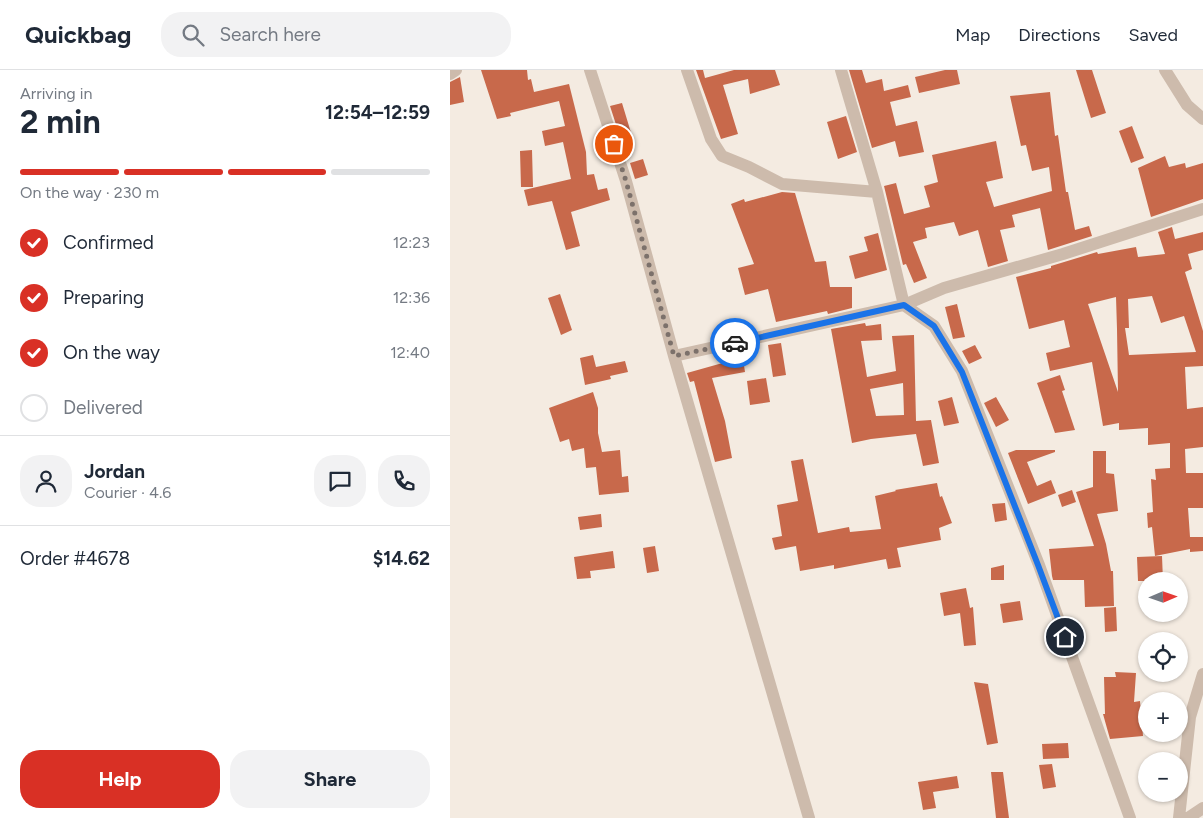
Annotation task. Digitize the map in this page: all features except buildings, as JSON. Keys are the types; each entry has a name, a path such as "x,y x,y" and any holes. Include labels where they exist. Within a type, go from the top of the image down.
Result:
{"street":[{"path":"450,74 456,70"},
{"path":"590,70 626,181 674,356 809,818"},
{"path":"687,70 711,139 722,156 782,184 877,192"},
{"path":"841,70 877,192 904,305 934,326 962,372 1038,565 1130,818"},
{"path":"1165,70 1187,106 1203,119"},
{"path":"674,356 904,305 944,288 1063,254 1203,209"},
{"path":"1179,818 1190,717 1203,674"},
{"path":"1188,818 1203,808"}],"way so far":[{"path":"614,144 674,356 735,343"}],"route":[{"path":"735,343 904,305 934,326 962,372 1065,637"}]}
